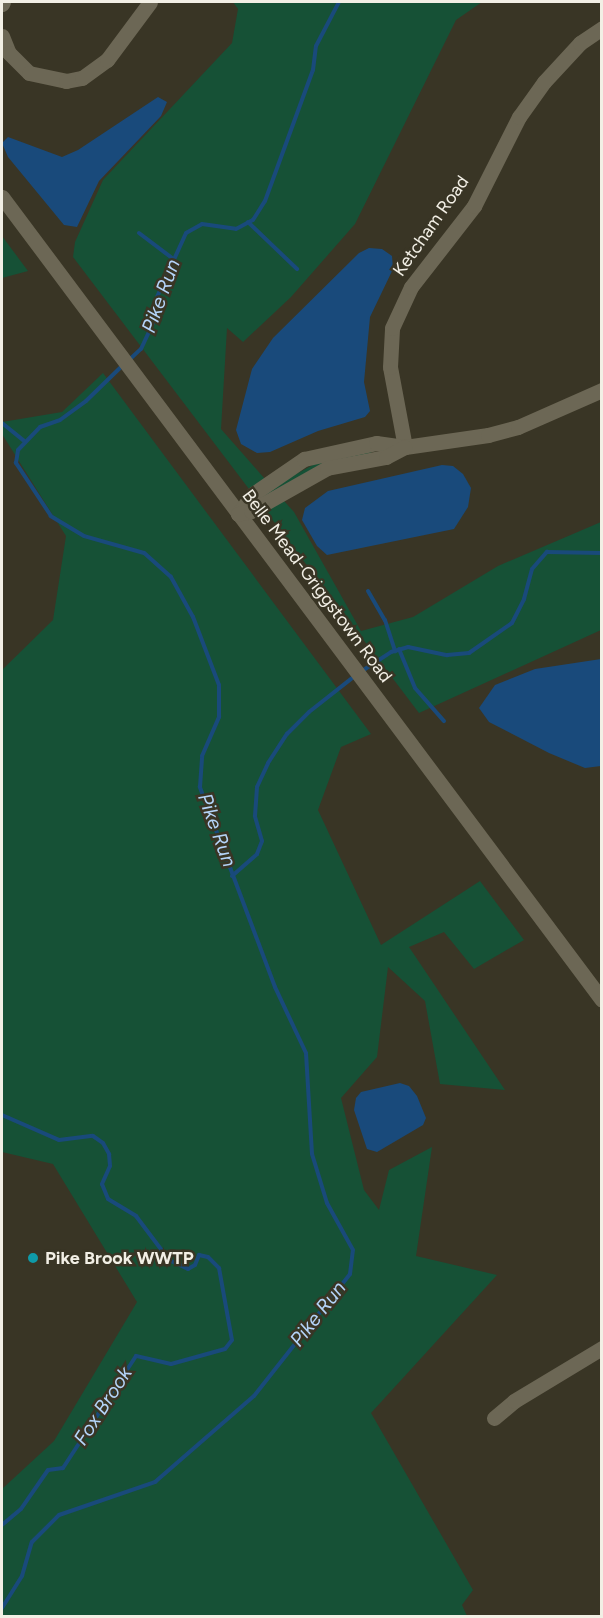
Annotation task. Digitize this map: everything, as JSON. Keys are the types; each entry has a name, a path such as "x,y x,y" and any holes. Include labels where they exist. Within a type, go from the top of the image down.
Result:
{"street":[{"path":"2,36 9,53 29,73 66,81 82,78 107,60 150,2"},
{"name":"Ketcham Road","path":"405,447 390,367 392,328 411,287 474,206 519,117 544,82 580,43 602,28"},
{"name":"Belle Mead-Griggstown Road","path":"2,196 602,1000"},
{"path":"238,514 253,494 304,459 376,443 405,447 518,427 602,390"},
{"path":"494,1418 514,1401 602,1348"}],"green space":[{"path":"233,2 482,2 456,20 355,224 291,297 243,342 227,328 221,429 272,487 324,459 377,450 276,492 294,512 361,631 413,617 498,566 601,522 601,630 419,713 73,257 75,242 103,180 232,43 238,9"},
{"path":"2,236 28,271 2,278"},
{"path":"103,373 371,734 341,747 318,810 381,945 480,881 524,940 474,969 444,932 409,947 505,1090 440,1084 425,1001 388,967 377,1057 341,1098 364,1190 379,1210 389,1170 432,1147 416,1256 497,1275 371,1413 473,1590 462,1605 467,1616 2,1616 2,1489 54,1441 137,1302 53,1164 2,1152 2,670 53,620 66,536 2,434 2,422 62,412"}],"water":[{"path":"158,97 167,102 161,116 99,181 77,227 64,225 8,157 2,143 8,137 62,157 78,150"},
{"path":"369,248 382,249 392,256 393,269 370,317 364,382 370,411 365,417 318,431 270,452 257,453 241,444 236,430 252,369 273,338 359,253"},
{"path":"442,465 453,466 463,474 471,488 468,507 454,529 327,555 317,546 302,520 305,508 328,491"},
{"path":"601,659 601,766 585,768 549,753 489,722 479,708 495,685 535,669"},
{"path":"400,1083 409,1086 417,1096 426,1118 423,1125 377,1152 367,1149 354,1110 356,1098 361,1092"}],"waterway":[{"name":"Pike Run","path":"129,360 141,349 153,323 157,297 186,233 202,224 236,229 253,220 265,201 313,70 316,46 339,2"},
{"path":"248,222 297,269"},
{"path":"139,233 172,258"},
{"name":"Pike Run","path":"2,1608 22,1576 32,1542 59,1515 155,1482 254,1396 350,1274 353,1250 327,1203 312,1154 306,1053 275,987 200,787 202,756 219,717 219,685 193,617 171,577 144,553 84,536 51,516 16,463 18,450 40,427 60,420 86,401 123,365"},
{"path":"2,423 24,441"},
{"path":"362,671 391,652 408,647 447,655 469,653 512,623 524,599 532,569 547,552 602,553"},
{"path":"368,591 385,620 395,651"},
{"path":"399,649 415,688 444,721"},
{"path":"232,876 257,854 262,841 255,816 257,787 268,763 287,734 309,712 356,675"},
{"name":"Fox Brook","path":"2,1115 59,1140 93,1136 103,1143 109,1154 110,1166 102,1184 108,1199 136,1216 169,1260 188,1269 195,1265 199,1255 208,1257 219,1268 232,1340 225,1349 171,1364 136,1356 63,1468 48,1470 21,1509 2,1525"}],"place":[{"name":"Pike Brook WWTP","path":"33,1258"}]}
